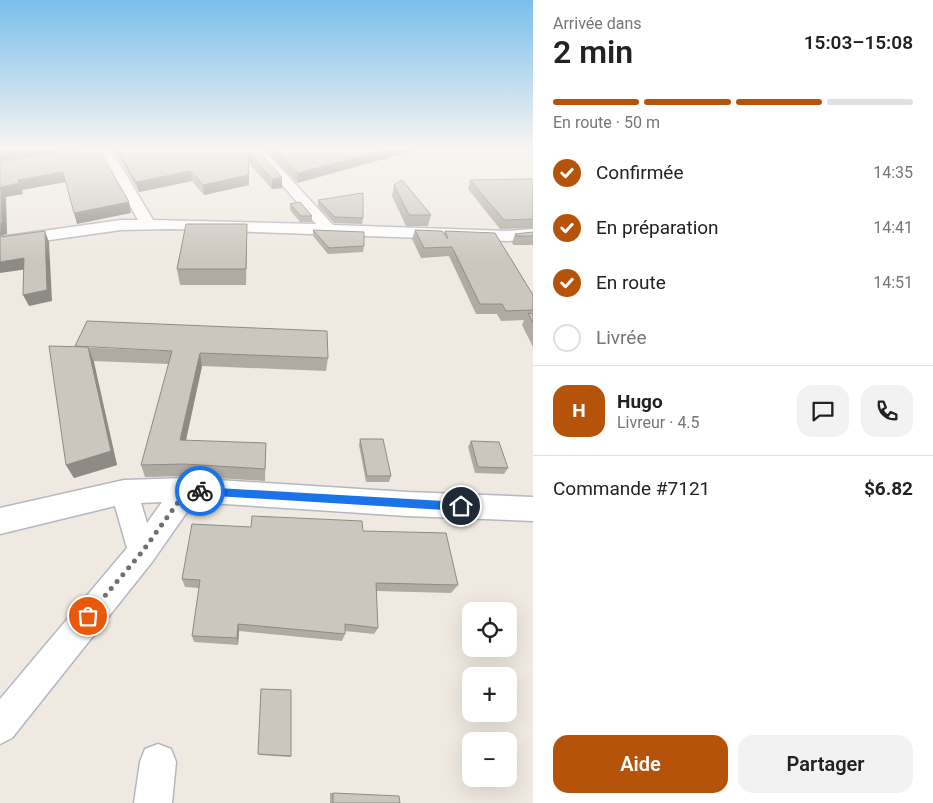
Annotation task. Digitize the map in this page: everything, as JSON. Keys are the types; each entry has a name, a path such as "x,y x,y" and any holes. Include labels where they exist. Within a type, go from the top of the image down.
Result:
{"street":[{"path":"126,186 148,224"},
{"path":"291,186 328,229"},
{"path":"0,242 122,225 148,224 507,236 533,234"},
{"path":"0,726 142,552 187,490"},
{"path":"0,521 124,492 187,490 407,504 533,509"},
{"path":"124,492 142,552"},
{"path":"153,803 158,762"}],"building":[{"path":"0,186 3,186 1,187 2,223 0,224"},
{"path":"67,186 120,186 129,202 74,213"},
{"path":"395,186 407,186 431,215 409,215"},
{"path":"476,186 533,186 533,219 504,220"},
{"path":"363,193 363,218 335,217 318,200"},
{"path":"300,202 312,216 301,216 290,204"},
{"path":"186,224 247,224 246,269 177,269"},
{"path":"313,230 364,232 364,246 329,248"},
{"path":"415,230 442,231 448,239 445,231 495,233 533,295 533,310 506,311 502,304 480,304 452,247 424,248"},
{"path":"45,231 47,290 23,295 24,258 0,262 0,237"},
{"path":"533,232 533,236 518,236 515,234"},
{"path":"528,313 533,314 533,323"},
{"path":"87,321 327,331 328,358 200,353 180,440 266,443 265,469 184,464 141,465 172,351 75,346"},
{"path":"49,346 88,347 111,451 66,465"},
{"path":"360,439 383,439 391,476 367,476"},
{"path":"471,441 499,442 508,468 478,467"},
{"path":"252,516 362,521 363,531 446,533 458,585 376,583 378,628 345,624 345,634 238,624 237,638 192,636 200,580 182,579 192,524 251,527"},
{"path":"261,689 291,690 291,756 258,754"},
{"path":"333,793 399,796 400,803 333,803"}],"way so far":[{"path":"88,616 142,552 187,490 200,491"}],"route":[{"path":"200,491 461,506"}]}
